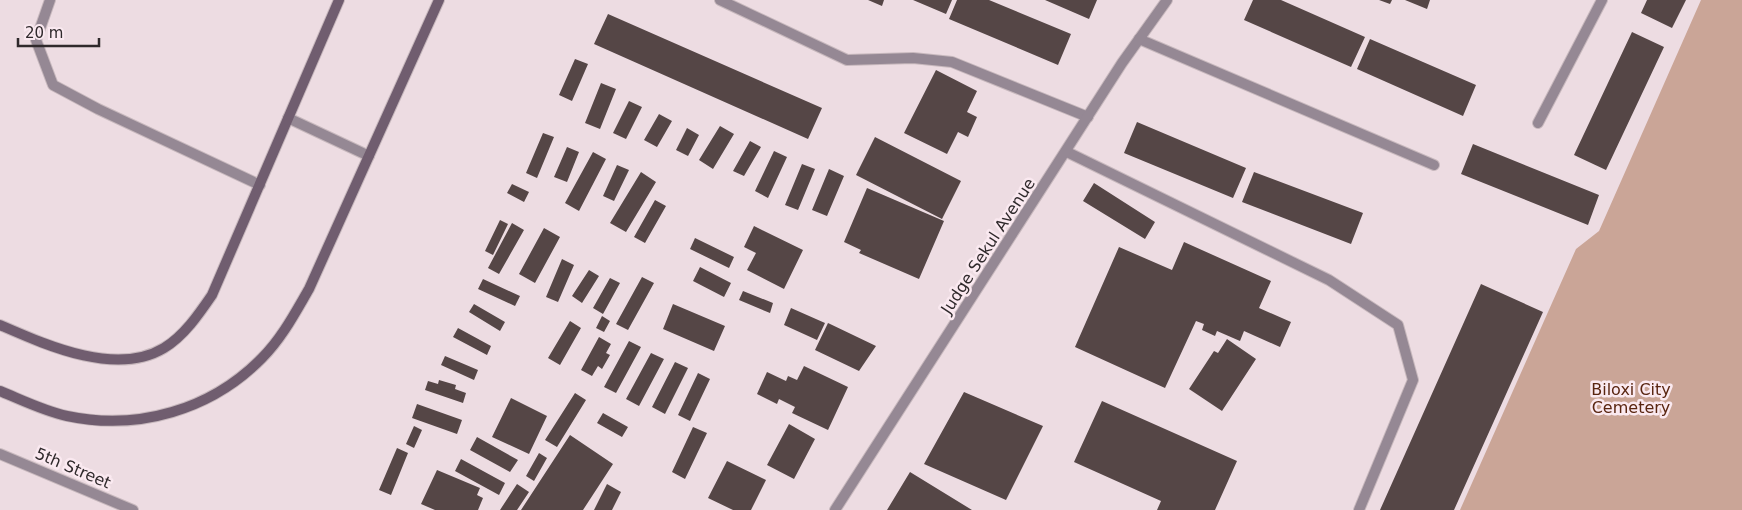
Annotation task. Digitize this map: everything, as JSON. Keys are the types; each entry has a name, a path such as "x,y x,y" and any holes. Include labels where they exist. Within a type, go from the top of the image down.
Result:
{"main road":[{"path":"0,325 45,344 79,354 112,359 138,359 164,348 191,324 212,295 338,0"},
{"path":"0,391 32,405 67,416 125,422 161,417 197,403 229,386 262,358 287,327 309,289 439,0"}],"street":[{"path":"50,0 36,40 53,84 98,109 260,185"},
{"path":"720,0 847,60 913,58 952,62 1088,118"},
{"name":"Judge Sekul Avenue","path":"835,510 1088,118 1167,0"},
{"path":"1538,123 1602,0"},
{"path":"1140,39 1434,165"},
{"path":"288,118 369,156"},
{"path":"1067,152 1329,280 1398,325 1413,380 1359,510"},
{"name":"5th Street","path":"0,454 134,510"}],"green space":[{"name":"Biloxi City Cemetery","path":"1701,0 1742,0 1742,510 1460,510 1576,249 1599,231"}],"building":[{"path":"868,0 884,0 882,6"},
{"path":"913,0 952,0 946,14"},
{"path":"957,0 989,0 1071,34 1058,65 949,19"},
{"path":"1045,0 1097,0 1089,19"},
{"path":"1253,0 1281,0 1365,37 1351,67 1244,20"},
{"path":"1379,0 1392,0 1390,4"},
{"path":"1405,0 1430,0 1427,9"},
{"path":"1647,0 1686,0 1672,28 1641,13"},
{"path":"608,14 822,108 808,139 594,44"},
{"path":"1632,32 1664,47 1606,170 1574,155"},
{"path":"1370,39 1476,85 1463,116 1357,69"},
{"path":"575,59 588,64 572,101 559,95"},
{"path":"936,70 977,91 967,112 977,117 968,137 958,132 947,154 904,133"},
{"path":"601,83 616,89 600,129 585,123"},
{"path":"629,101 642,107 626,139 613,133"},
{"path":"659,114 672,121 657,147 644,140"},
{"path":"1137,122 1246,168 1233,198 1124,153"},
{"path":"720,126 734,134 713,169 699,160"},
{"path":"687,128 699,135 688,156 676,150"},
{"path":"543,133 554,137 537,178 526,173"},
{"path":"875,137 961,181 942,219 856,175"},
{"path":"750,141 761,147 744,176 733,171"},
{"path":"1473,144 1599,195 1588,225 1461,174"},
{"path":"567,147 579,152 567,182 554,177"},
{"path":"774,151 787,157 768,198 755,191"},
{"path":"593,152 606,159 579,211 565,203"},
{"path":"802,164 815,169 798,210 785,205"},
{"path":"617,165 629,170 614,201 603,196"},
{"path":"829,169 844,176 827,216 812,210"},
{"path":"641,172 656,182 626,232 610,223"},
{"path":"1254,172 1363,213 1351,244 1242,202"},
{"path":"1094,183 1155,222 1145,239 1083,201"},
{"path":"512,184 529,192 524,202 507,193"},
{"path":"867,188 944,221 919,279 859,253 861,250 844,242"},
{"path":"655,200 666,206 645,243 634,237"},
{"path":"500,220 508,224 493,255 485,251"},
{"path":"512,223 524,230 499,274 488,268"},
{"path":"754,226 803,250 784,289 747,270 756,253 744,247"},
{"path":"544,228 560,237 535,283 519,274"},
{"path":"695,238 734,257 729,268 690,249"},
{"path":"1184,242 1271,281 1259,308 1291,322 1280,347 1244,331 1240,341 1217,331 1215,336 1202,330 1204,324 1196,321 1165,388 1075,347 1119,247 1172,270"},
{"path":"562,259 574,265 558,302 546,297"},
{"path":"700,267 731,283 724,297 693,281"},
{"path":"589,270 599,276 582,303 572,296"},
{"path":"642,277 654,283 628,330 616,324"},
{"path":"610,278 620,283 603,314 593,308"},
{"path":"483,279 520,296 515,306 478,289"},
{"path":"1481,284 1543,312 1454,510 1380,510"},
{"path":"743,291 773,303 770,313 739,300"},
{"path":"474,304 505,322 500,331 469,312"},
{"path":"673,304 725,326 714,351 663,329"},
{"path":"791,308 825,323 817,340 784,325"},
{"path":"602,316 610,321 604,332 596,328"},
{"path":"570,321 581,328 560,365 548,358"},
{"path":"828,323 876,346 859,371 815,350"},
{"path":"458,328 491,346 487,355 453,337"},
{"path":"599,337 611,344 606,353 610,355 602,369 598,366 592,376 581,370"},
{"path":"1227,339 1256,359 1222,411 1189,389 1214,351 1218,353"},
{"path":"629,341 641,347 616,393 604,387"},
{"path":"651,353 664,359 639,406 626,399"},
{"path":"445,356 478,370 474,380 441,365"},
{"path":"675,362 688,368 665,414 652,407"},
{"path":"804,366 848,387 828,430 792,413 795,407 779,399 777,404 757,394 767,372 786,381 788,376 797,380"},
{"path":"698,373 710,379 690,421 678,415"},
{"path":"439,380 456,385 455,389 466,393 463,403 425,390 428,381 438,384"},
{"path":"964,392 1043,426 1006,500 924,464"},
{"path":"575,393 586,400 557,447 545,440"},
{"path":"511,398 547,416 529,454 492,437"},
{"path":"1102,401 1237,461 1215,510 1157,510 1161,501 1074,462"},
{"path":"417,404 462,420 457,434 412,418"},
{"path":"603,413 628,427 622,437 597,423"},
{"path":"789,424 815,439 794,479 767,465"},
{"path":"414,426 422,430 414,448 406,444"},
{"path":"693,427 707,433 685,479 672,472"},
{"path":"570,435 613,464 583,510 521,510"},
{"path":"477,437 518,460 510,472 470,450"},
{"path":"397,448 408,453 391,495 379,490"},
{"path":"539,453 547,458 534,481 526,476"},
{"path":"461,459 505,483 499,495 455,471"},
{"path":"727,461 766,480 751,510 733,510 708,498"},
{"path":"437,470 480,488 477,495 483,498 478,510 435,510 421,504"},
{"path":"910,472 972,510 887,510"},
{"path":"517,484 529,492 517,510 500,510"},
{"path":"607,484 621,492 612,510 594,510"}]}
